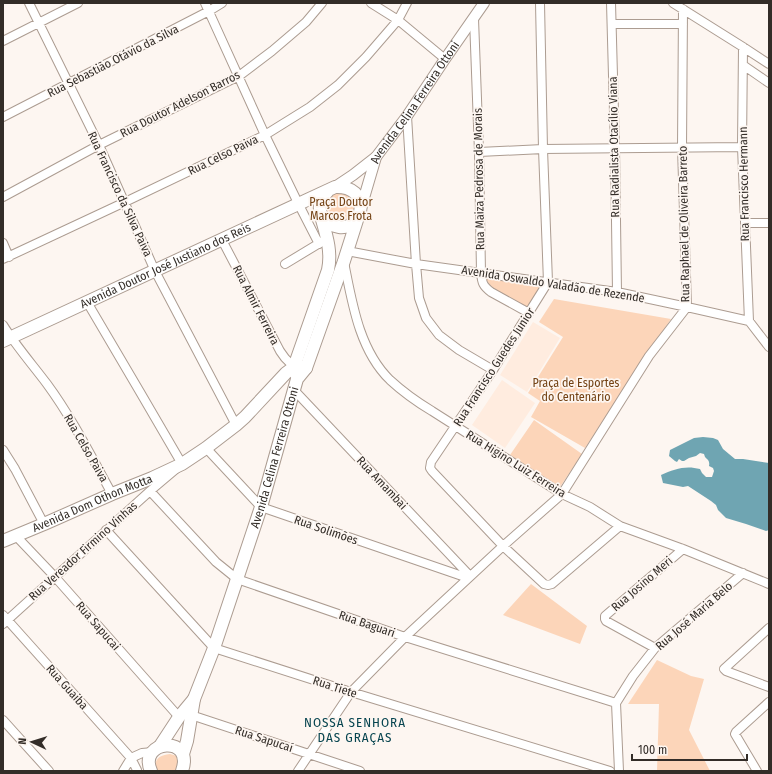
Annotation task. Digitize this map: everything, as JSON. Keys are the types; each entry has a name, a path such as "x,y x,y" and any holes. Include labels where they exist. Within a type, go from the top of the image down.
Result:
{"main road":[{"path":"300,368 330,261 330,252 323,241 320,205 322,197 331,189 343,187 350,189 360,202 359,214 352,224 343,228 334,227 326,222 321,214"},
{"name":"Avenida Doutor José Justiano dos Reis","path":"7,339 331,189"},
{"name":"Avenida Celina Ferreira Ottoni","path":"182,771 185,764 183,754 194,699 214,648 261,508 300,368 346,256 359,214"},
{"name":"Avenida Dom Othon Motta","path":"3,541 182,464 236,426 286,373 300,368"},
{"name":"Avenida Celina Ferreira Ottoni","path":"151,770 149,760 194,699"},
{"path":"156,749 169,745 177,748 183,754"}],"street":[{"name":"Rua Francisco da Silva Paiva","path":"29,3 99,145 155,271 236,426"},
{"path":"3,41 78,3"},
{"path":"205,3 298,205 323,241 285,264"},
{"name":"Rua Sebastião Otávio da Silva","path":"3,117 69,84 222,3"},
{"name":"Rua Doutor Adelson Barros","path":"3,197 99,145 239,76 272,51 306,22 322,3"},
{"path":"371,3 398,20 445,59"},
{"name":"Rua Celso Paiva","path":"6,258 265,135 310,107 338,85 366,57 398,20 407,3"},
{"name":"Avenida Celina Ferreira Ottoni","path":"359,214 376,157 407,116 484,3"},
{"path":"540,3 548,282"},
{"name":"Rua Radialista Otacílio Viana","path":"611,3 617,292"},
{"path":"673,3 743,46 769,64"},
{"name":"Rua Raphael de Oliveira Barreto","path":"298,771 350,692 405,637 502,546 562,494 649,356 687,307 682,148 683,9"},
{"name":"Rua Maiza Pedrosa de Morais","path":"474,19 482,282 485,288 491,292 529,313"},
{"path":"612,24 683,24"},
{"name":"Rua Francisco Hermann","path":"743,46 742,147 749,321"},
{"path":"743,65 769,83"},
{"path":"407,116 419,298 426,318 439,335 454,347 492,370"},
{"path":"479,152 543,149 742,147"},
{"name":"Avenida Doutor José Justiano dos Reis","path":"331,189 353,175 376,157"},
{"path":"744,223 769,222"},
{"name":"Rua Almir Ferreira","path":"222,240 280,351 285,358 300,368"},
{"path":"3,243 6,258"},
{"name":"Avenida Oswaldo Valadão de Rezende","path":"346,256 416,264 617,292 749,321"},
{"name":"Rua Higino Luiz Ferreira","path":"346,256 354,308 364,341 376,364 389,379 410,397 562,494 590,507 620,526 683,549 769,584"},
{"name":"Rua Francisco Guedes Junior","path":"548,282 456,426 431,462 430,468 502,546 544,584 552,584 620,526"},
{"path":"86,302 182,464"},
{"path":"749,321 769,347"},
{"name":"Rua Celso Paiva","path":"3,325 7,339 47,384 68,416 112,494"},
{"name":"Rua Amambai","path":"296,385 469,577"},
{"name":"Rua Solimões","path":"206,448 261,508 469,577"},
{"path":"3,450 16,469 44,524"},
{"name":"Rua Vereador Firmino Vinhas","path":"4,620 55,577 106,530 182,464"},
{"name":"Rua Baguari","path":"150,491 216,562 237,579 405,637 616,703"},
{"name":"Rua Tiete","path":"106,530 214,648 350,692 610,771"},
{"name":"Rua Sapucai","path":"16,536 55,577 179,718"},
{"name":"Rua Josino Meri","path":"654,648 606,621 605,616 683,549"},
{"name":"Rua José Maria Belo","path":"616,703 633,676 654,648 744,573"},
{"name":"Rua Guaiba","path":"4,620 131,758 137,770"},
{"path":"769,628 724,668 726,671 769,687"},
{"path":"757,771 735,734 769,702"},
{"path":"616,703 619,771"},
{"name":"Rua Sapucaí","path":"191,715 360,771"},
{"path":"3,720 49,771"},
{"path":"124,770 131,758 156,749"},
{"path":"124,770 151,770"}],"shaded area":[{"path":"533,322 560,338 527,392 500,375"},
{"path":"502,380 535,403 505,448 472,425"}],"green space":[{"name":"Praça Doutor Marcos Frota","path":"335,193 349,193 358,207 349,223 330,220 325,208 327,199"},
{"path":"483,274 544,283 527,310 492,289"},
{"name":"Praça de Esportes do Centenário","path":"554,299 671,319 585,448 531,417 540,401 528,393 563,337 539,322"},
{"path":"534,420 582,454 560,487 510,455"},
{"path":"531,584 587,626 580,644 503,615"},
{"path":"657,660 691,676 704,679 689,730 710,771 657,771 659,704 628,704"},
{"path":"170,754 177,756 182,771 155,771 158,758"}],"water":[{"path":"703,437 718,440 723,449 735,459 769,463 769,530 766,531 726,518 718,510 716,505 688,486 683,487 663,483 661,475 675,469 690,467 700,469 706,477 712,477 714,471 713,468 709,466 709,462 704,454 700,453 684,461 679,459 677,462 669,456 670,450 694,438"}],"district":[{"name":"NOSSA SENHORA DAS GRAÇAS","path":"355,730"}]}
